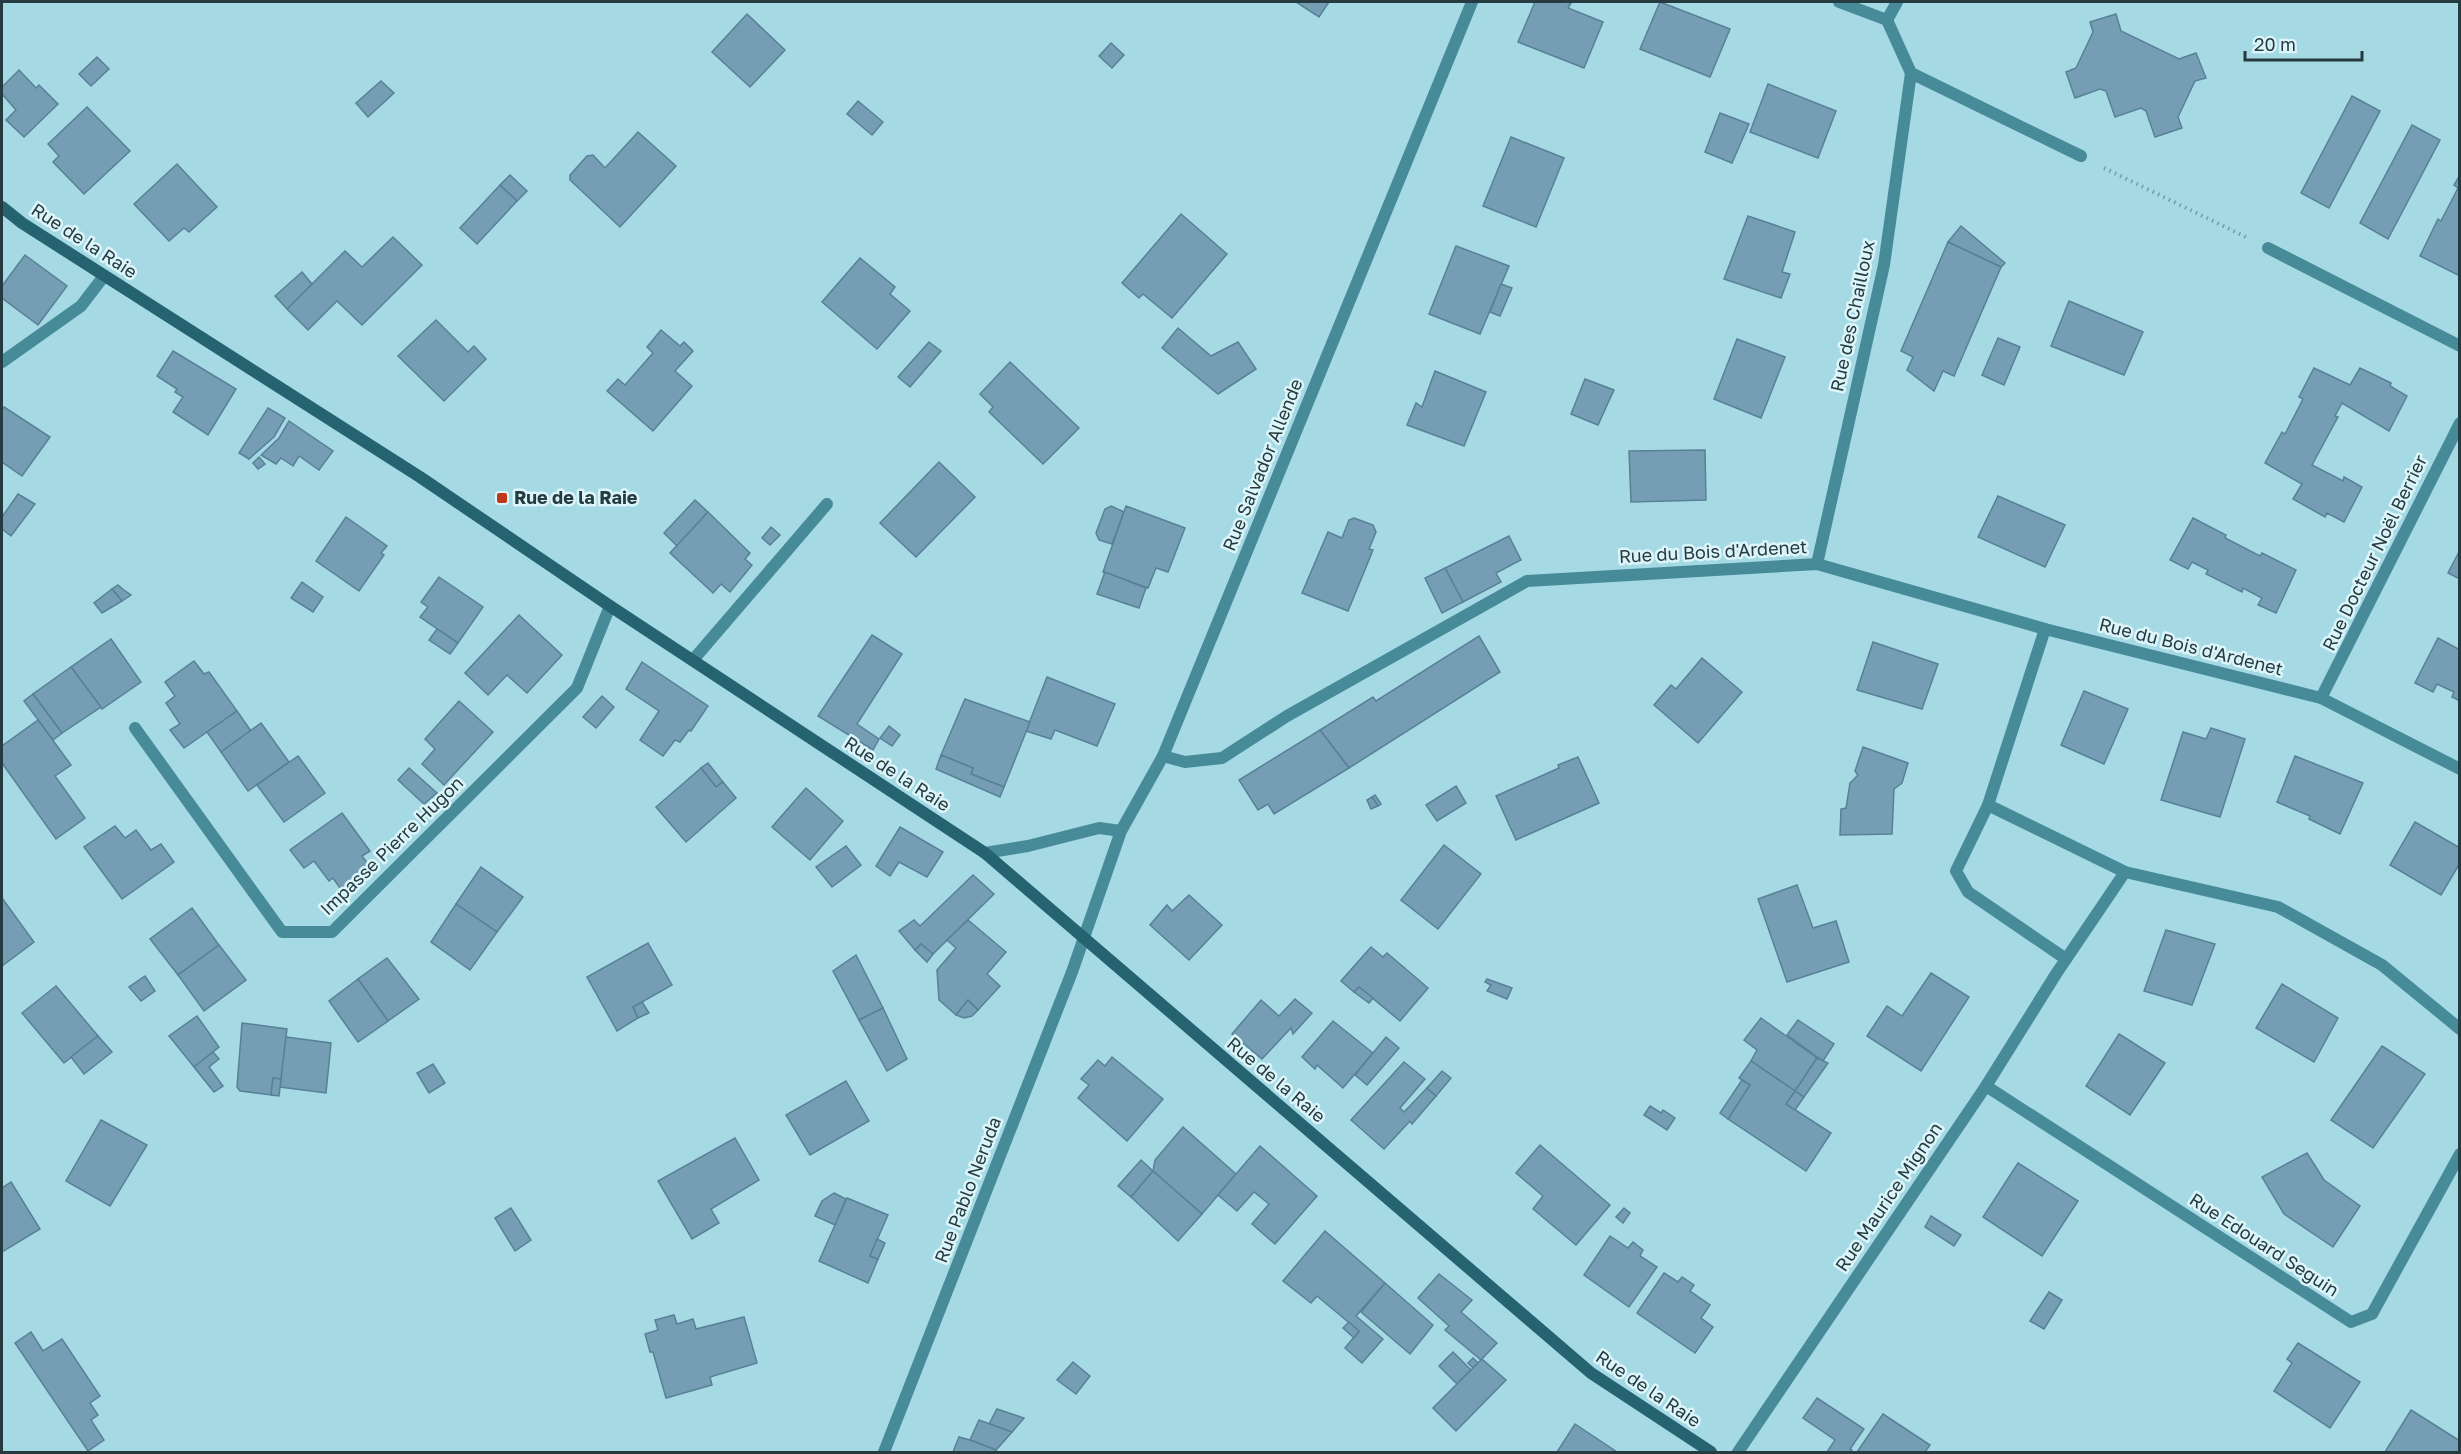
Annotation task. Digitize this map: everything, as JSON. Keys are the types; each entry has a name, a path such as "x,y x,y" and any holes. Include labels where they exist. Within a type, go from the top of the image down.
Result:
{"street":[{"name":"Rue Salvador Allende","path":"1083,939 1121,831 1163,756 1473,2"},
{"path":"1839,2 1887,20 1911,73 2081,156"},
{"path":"1887,20 1897,2"},
{"name":"Rue des Chailloux","path":"1817,564 1884,265 1911,73"},
{"name":"Rue de la Raie","path":"2,207 22,223 104,276 420,477 610,606 985,853 1060,915 1083,939 1591,1374 1711,1452"},
{"path":"2268,248 2460,346"},
{"path":"2,362 81,306 104,276"},
{"name":"Rue Docteur Noël Berrier","path":"2321,698 2460,423"},
{"path":"693,660 827,504"},
{"name":"Rue du Bois d'Ardenet","path":"1163,756 1185,762 1222,758 1287,716 1527,581 1817,564 2045,629 2321,698 2460,769"},
{"name":"Impasse Pierre Hugon","path":"135,728 282,932 332,932 577,688 610,606"},
{"path":"2045,629 1988,805 1956,872 1968,892 2066,959"},
{"path":"1988,805 2125,872 2278,907 2382,965 2460,1029"},
{"path":"985,853 1028,846 1100,828 1121,831"},
{"name":"Rue Maurice Mignon","path":"1738,1452 1986,1086 2066,959 2125,872"},
{"name":"Rue Pablo Neruda","path":"884,1452 1068,983 1083,939"},
{"name":"Rue Edouard Seguin","path":"1986,1086 2351,1322 2372,1314 2460,1154"}],"path":[{"path":"2081,156 2268,248"}],"building":[{"path":"1296,2 1329,2 1319,17"},
{"path":"1535,2 1571,3 1568,8 1603,22 1584,68 1518,42"},
{"path":"1660,2 1730,29 1710,77 1640,49"},
{"path":"747,14 785,50 750,87 712,52"},
{"path":"2116,14 2121,31 2179,59 2196,53 2206,78 2195,81 2178,117 2182,128 2155,137 2146,111 2141,108 2115,117 2106,91 2100,89 2075,98 2066,72 2076,68 2093,32 2090,22"},
{"path":"1111,43 1124,55 1112,68 1099,56"},
{"path":"97,57 109,69 91,86 79,74"},
{"path":"19,70 36,88 39,85 58,104 24,137 6,120 16,110 2,94 2,87"},
{"path":"381,81 394,93 368,117 356,103"},
{"path":"1768,84 1836,111 1818,158 1750,132"},
{"path":"2352,96 2380,111 2329,208 2301,193"},
{"path":"858,101 883,122 872,135 847,114"},
{"path":"87,107 130,151 84,194 53,162 59,156 48,144"},
{"path":"1720,113 1749,124 1732,163 1705,152"},
{"path":"2412,125 2440,140 2388,239 2360,223"},
{"path":"638,132 676,166 620,227 570,180 570,175 587,156 593,155 605,168"},
{"path":"1511,137 1564,158 1536,227 1483,206"},
{"path":"177,164 217,207 189,232 184,228 169,241 134,204"},
{"path":"510,175 527,191 517,201 500,185"},
{"path":"2460,175 2460,276 2420,256 2438,219 2441,221 2458,188 2454,185"},
{"path":"500,185 517,201 477,244 460,228"},
{"path":"1181,214 1227,254 1172,318 1143,294 1139,298 1122,283"},
{"path":"1748,216 1795,232 1782,272 1790,274 1781,298 1724,279"},
{"path":"1961,226 2005,263 2001,267 1948,242"},
{"path":"393,237 422,265 362,325 337,301 308,330 287,309 345,251 362,267"},
{"path":"1948,242 2001,267 1954,376 1943,371 1934,391 1907,370 1913,357 1901,351"},
{"path":"1456,246 1509,266 1480,334 1429,314"},
{"path":"25,255 67,286 38,325 2,298 2,286"},
{"path":"860,258 895,287 890,294 910,311 877,349 822,302"},
{"path":"302,272 312,284 287,309 275,296"},
{"path":"1501,284 1512,288 1500,316 1490,312"},
{"path":"2069,301 2143,332 2124,375 2051,346"},
{"path":"436,320 468,352 474,346 486,359 444,401 398,356"},
{"path":"1178,328 1211,356 1238,342 1256,369 1218,394 1162,348"},
{"path":"661,330 680,346 684,342 693,351 675,371 692,386 653,431 607,391 618,379 625,385 653,353 647,347"},
{"path":"1998,338 2020,347 2004,385 1982,375"},
{"path":"1737,339 1785,357 1761,418 1714,399"},
{"path":"929,342 941,351 910,387 898,377"},
{"path":"173,351 236,389 208,435 173,412 183,397 175,392 177,389 157,376"},
{"path":"1010,362 1079,428 1043,464 989,412 993,407 980,394"},
{"path":"2314,368 2350,385 2360,368 2391,383 2390,386 2407,396 2389,431 2342,403 2335,416 2338,417 2312,465 2343,481 2344,477 2362,487 2344,522 2327,513 2325,517 2293,499 2302,484 2265,463 2282,432 2285,434 2303,399 2299,397"},
{"path":"1435,371 1486,392 1464,446 1407,425 1416,403 1422,407"},
{"path":"1585,379 1614,390 1598,425 1571,414"},
{"path":"4,407 50,437 22,476 2,462 2,410"},
{"path":"268,408 285,418 274,437 249,459 239,453"},
{"path":"289,421 333,451 319,470 299,456 293,466 281,458 276,464 261,455 279,438"},
{"path":"1705,450 1706,500 1631,502 1629,451"},
{"path":"259,457 265,464 258,469 253,463"},
{"path":"939,462 975,497 916,557 880,523"},
{"path":"18,494 35,504 11,536 2,529 2,517"},
{"path":"1998,496 2065,525 2045,567 1978,537"},
{"path":"695,500 708,512 677,546 664,533"},
{"path":"1111,506 1124,512 1112,544 1099,540 1096,533 1105,509"},
{"path":"1126,506 1185,528 1168,572 1156,568 1148,588 1103,572"},
{"path":"708,512 750,553 745,559 752,565 730,592 721,584 713,593 670,553"},
{"path":"346,517 387,546 381,553 384,555 359,591 316,561"},
{"path":"1354,518 1373,525 1376,532 1369,549 1373,550 1348,611 1302,593 1328,532 1342,538 1349,520"},
{"path":"2193,518 2260,556 2262,553 2296,570 2276,613 2258,605 2262,598 2243,588 2242,592 2206,574 2208,570 2192,562 2188,569 2170,560"},
{"path":"771,527 780,535 770,545 762,538"},
{"path":"1509,536 1521,560 1496,573 1501,582 1463,602 1445,568"},
{"path":"2460,550 2460,579 2448,573"},
{"path":"1445,568 1463,602 1442,613 1425,578"},
{"path":"1105,572 1146,588 1139,608 1097,594"},
{"path":"439,577 483,607 458,643 420,617 428,607 421,602"},
{"path":"302,582 323,597 313,612 291,598"},
{"path":"118,585 131,595 122,601 112,589"},
{"path":"112,589 122,601 102,613 94,603"},
{"path":"519,615 562,655 527,693 507,675 488,695 465,673"},
{"path":"437,629 458,643 450,654 429,640"},
{"path":"872,635 902,654 857,724 879,739 873,750 818,716"},
{"path":"1479,636 1500,672 1349,768 1320,730 1373,697 1376,701"},
{"path":"2438,638 2460,650 2460,701 2452,697 2454,692 2437,684 2433,692 2415,683"},
{"path":"111,639 141,682 102,709 71,667"},
{"path":"1873,642 1938,664 1922,709 1857,690"},
{"path":"1702,658 1742,692 1698,743 1654,705 1671,685 1676,689"},
{"path":"194,661 204,674 209,672 237,711 184,748 170,730 180,724 166,703 175,696 165,682"},
{"path":"642,662 708,706 691,731 689,730 680,742 675,740 663,756 640,740 659,711 626,689"},
{"path":"71,667 101,707 62,733 33,694"},
{"path":"1047,677 1115,704 1097,746 1055,730 1051,739 1026,731"},
{"path":"2084,691 2128,709 2104,764 2061,745"},
{"path":"33,694 62,733 53,740 24,701"},
{"path":"602,696 614,707 596,728 583,717"},
{"path":"965,699 1030,722 1004,787 971,774 973,768 941,755"},
{"path":"459,701 493,732 444,785 422,764 435,749 425,739"},
{"path":"237,711 251,731 221,752 207,732"},
{"path":"38,720 71,765 55,776 85,818 56,839 2,763 2,746"},
{"path":"261,723 289,762 248,791 221,752"},
{"path":"889,726 900,735 892,746 880,738"},
{"path":"2211,728 2245,739 2220,817 2161,800 2183,732 2206,739"},
{"path":"1320,730 1349,768 1274,814 1268,804 1258,810 1239,780"},
{"path":"1863,747 1908,763 1902,783 1894,789 1892,834 1840,835 1841,809 1846,808 1850,783 1858,775 1855,771"},
{"path":"941,755 973,768 971,774 1004,787 1000,797 936,769"},
{"path":"298,756 325,793 284,822 257,785"},
{"path":"2295,756 2363,783 2340,834 2309,819 2310,816 2277,802"},
{"path":"1578,757 1599,803 1516,840 1496,796"},
{"path":"708,763 723,782 716,787 701,768"},
{"path":"409,768 437,793 424,804 398,780"},
{"path":"701,768 716,787 723,782 736,798 686,842 656,807"},
{"path":"1456,786 1466,803 1437,821 1426,805"},
{"path":"806,788 843,821 810,860 772,827"},
{"path":"1375,795 1381,804 1378,806 1372,797"},
{"path":"1372,797 1378,806 1371,809 1367,800"},
{"path":"342,813 370,851 362,856 371,868 342,891 333,878 329,881 314,861 304,868 290,850"},
{"path":"2415,822 2460,848 2460,863 2441,895 2390,865"},
{"path":"115,826 125,838 136,830 151,850 161,844 174,862 122,899 84,847"},
{"path":"900,827 943,852 927,877 899,862 890,876 876,866"},
{"path":"1444,845 1481,874 1438,929 1401,900"},
{"path":"846,846 861,865 832,887 816,867"},
{"path":"481,867 523,897 497,932 456,904"},
{"path":"973,875 994,894 933,954 921,944 915,950 899,931 914,920 920,926"},
{"path":"1797,885 1813,928 1836,921 1849,962 1787,982 1758,899"},
{"path":"1189,895 1222,925 1189,960 1150,925 1167,905 1172,911"},
{"path":"2,898 34,942 2,966"},
{"path":"456,904 497,932 470,970 431,942"},
{"path":"192,908 219,945 178,975 150,939"},
{"path":"968,920 1006,952 987,974 1000,986 978,1010 968,1000 956,1015 939,1000 937,970 956,948 947,940"},
{"path":"2166,930 2215,944 2192,1005 2144,991"},
{"path":"648,943 672,985 633,1007 638,1018 617,1031 587,977"},
{"path":"921,944 933,954 927,962 915,950"},
{"path":"219,945 246,980 204,1011 178,975"},
{"path":"1371,947 1383,957 1387,953 1428,988 1400,1021 1359,987 1354,992 1341,981"},
{"path":"856,955 883,1008 859,1020 833,971"},
{"path":"387,958 419,999 388,1021 358,979"},
{"path":"1931,973 1969,997 1921,1071 1867,1036 1887,1006 1902,1016"},
{"path":"145,976 155,991 141,1001 129,987"},
{"path":"358,979 388,1021 358,1042 329,1001"},
{"path":"1487,979 1512,988 1507,999 1487,991 1491,985 1485,982"},
{"path":"2282,984 2338,1018 2314,1062 2256,1028"},
{"path":"56,986 98,1036 64,1063 22,1013"},
{"path":"1359,987 1373,998 1369,1003 1354,992"},
{"path":"1295,999 1312,1013 1293,1034 1291,1028 1262,1059 1232,1034 1261,1000 1279,1016"},
{"path":"968,1000 978,1010 972,1016 964,1018 956,1015"},
{"path":"642,1002 649,1013 638,1018 633,1007"},
{"path":"883,1008 907,1059 887,1071 859,1020"},
{"path":"197,1016 219,1047 194,1067 169,1036"},
{"path":"1761,1018 1817,1058 1795,1091 1751,1061 1757,1050 1744,1040"},
{"path":"1798,1020 1834,1044 1823,1061 1787,1035"},
{"path":"1333,1021 1373,1053 1343,1088 1317,1065 1315,1069 1302,1057"},
{"path":"242,1023 287,1029 281,1079 273,1078 271,1095 240,1091 237,1087"},
{"path":"2119,1034 2165,1063 2130,1115 2086,1086"},
{"path":"98,1036 112,1052 84,1074 71,1057"},
{"path":"286,1037 331,1043 326,1093 280,1087"},
{"path":"1386,1037 1399,1048 1367,1085 1355,1075"},
{"path":"2382,1046 2425,1074 2373,1148 2331,1120"},
{"path":"213,1052 219,1059 209,1067 223,1086 214,1092 194,1067"},
{"path":"1112,1057 1163,1099 1127,1141 1078,1098 1089,1085 1081,1079 1098,1060 1105,1066"},
{"path":"1817,1058 1828,1063 1804,1097 1795,1091"},
{"path":"1751,1061 1795,1091 1786,1104 1831,1133 1806,1171 1728,1119 1750,1085 1739,1078"},
{"path":"1404,1062 1425,1079 1400,1108 1404,1112 1427,1088 1436,1096 1412,1124 1410,1121 1384,1149 1351,1120"},
{"path":"433,1064 445,1083 429,1093 417,1073"},
{"path":"1442,1071 1451,1078 1436,1096 1427,1088"},
{"path":"273,1078 281,1079 279,1096 271,1095"},
{"path":"1742,1080 1750,1085 1728,1119 1720,1113"},
{"path":"846,1081 869,1121 810,1155 786,1115"},
{"path":"1795,1091 1804,1097 1795,1110 1786,1104"},
{"path":"1650,1106 1661,1113 1663,1110 1675,1118 1667,1130 1644,1115"},
{"path":"101,1120 147,1145 110,1206 66,1181"},
{"path":"1183,1127 1236,1174 1202,1214 1153,1171 1155,1160"},
{"path":"735,1138 759,1180 711,1209 719,1223 692,1239 658,1181"},
{"path":"1540,1145 1610,1205 1576,1245 1533,1209 1543,1196 1516,1173"},
{"path":"1260,1146 1317,1196 1275,1244 1252,1224 1269,1204 1254,1192 1237,1211 1218,1195"},
{"path":"2307,1153 2324,1180 2360,1206 2333,1247 2284,1214 2262,1177"},
{"path":"1141,1160 1153,1171 1131,1197 1118,1186"},
{"path":"2018,1163 2078,1201 2042,1256 1983,1217"},
{"path":"1153,1171 1202,1214 1178,1241 1131,1197"},
{"path":"11,1182 40,1229 2,1252 2,1188"},
{"path":"834,1193 846,1199 835,1225 815,1216 822,1201"},
{"path":"847,1198 888,1215 870,1256 878,1259 868,1283 819,1261"},
{"path":"511,1208 531,1240 515,1251 495,1218"},
{"path":"1624,1208 1630,1213 1623,1223 1616,1217"},
{"path":"1931,1216 1961,1235 1954,1246 1925,1227"},
{"path":"1325,1231 1385,1283 1356,1316 1383,1339 1362,1363 1345,1348 1359,1331 1317,1296 1311,1303 1283,1281"},
{"path":"1610,1236 1628,1248 1633,1242 1643,1250 1640,1256 1657,1267 1629,1307 1584,1275"},
{"path":"877,1239 885,1243 878,1259 870,1256"},
{"path":"1664,1273 1678,1282 1682,1277 1694,1285 1690,1291 1710,1305 1701,1318 1713,1327 1695,1353 1637,1313"},
{"path":"1439,1274 1472,1300 1461,1312 1497,1343 1481,1360 1445,1330 1449,1326 1418,1298"},
{"path":"1385,1283 1433,1325 1410,1354 1361,1312"},
{"path":"2049,1292 2062,1300 2044,1329 2030,1321"},
{"path":"674,1315 677,1324 693,1319 696,1329 744,1317 757,1363 710,1377 712,1385 666,1398 653,1352 650,1352 645,1334 658,1330 655,1320"},
{"path":"1349,1322 1359,1331 1354,1338 1343,1328"},
{"path":"31,1332 43,1351 62,1339 100,1396 90,1403 98,1415 91,1420 104,1440 88,1451 15,1343"},
{"path":"2298,1343 2360,1382 2330,1428 2274,1391 2292,1363 2287,1359"},
{"path":"1453,1352 1471,1370 1457,1384 1439,1366"},
{"path":"1473,1358 1478,1363 1473,1368 1468,1363"},
{"path":"1482,1359 1506,1380 1456,1431 1433,1408"},
{"path":"1073,1362 1090,1376 1076,1394 1057,1380"},
{"path":"1817,1398 1864,1429 1850,1449 1851,1452 1827,1452 1835,1440 1803,1418"},
{"path":"997,1409 1024,1418 1012,1432 989,1424"},
{"path":"2411,1410 2460,1441 2460,1452 2385,1452"},
{"path":"1883,1414 1930,1445 1925,1452 1857,1452"},
{"path":"979,1420 1012,1432 996,1450 970,1440"},
{"path":"1575,1424 1617,1452 1557,1452"},
{"path":"959,1437 996,1450 994,1452 953,1452"}],"place":[{"name":"Rue de la Raie","path":"502,498"}]}
